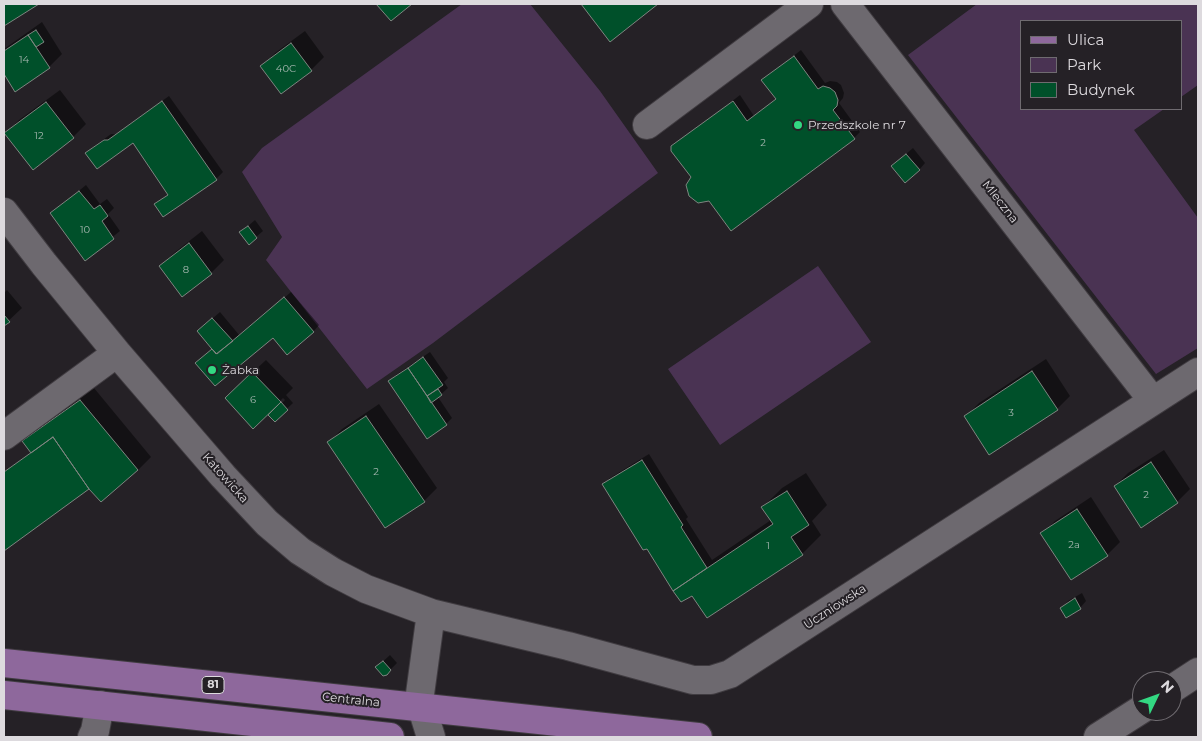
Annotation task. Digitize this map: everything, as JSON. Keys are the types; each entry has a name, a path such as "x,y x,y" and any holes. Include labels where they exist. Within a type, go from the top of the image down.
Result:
{"main road":[{"name":"Centralna","path":"4,663 698,737"},
{"path":"4,695 390,737"}],"street":[{"path":"647,124 809,4"},
{"name":"Mleczna","path":"845,4 1153,400"},
{"name":"Katowicka","path":"4,212 117,353 223,476 267,522 300,551 333,572 366,589 431,613"},
{"path":"4,436 117,353"},
{"name":"Uczniowska","path":"431,613 568,646 692,680 711,680 730,674 1198,372"},
{"path":"431,613 420,694 422,708 431,737"},
{"path":"1182,682 1198,672"},
{"path":"92,737 100,705"},
{"path":"1098,737 1132,715"}],"green space":[{"path":"462,4 530,4 600,91 658,173 433,343 367,389 266,260 282,237 242,172 262,148"},
{"path":"977,4 1198,4 1198,85 1182,96 1182,20 1020,20 1020,110 1163,110 1134,130 1198,218 1198,348 1156,374 908,55"},
{"path":"818,266 871,342 720,445 668,369"}],"building":[{"path":"4,4 39,4 4,26"},
{"path":"376,4 412,4 391,21"},
{"path":"581,4 658,4 610,42"},
{"path":"36,30 44,42 36,47 28,35"},
{"path":"28,35 50,68 15,92 4,74 4,51"},
{"path":"291,43 312,71 281,94 260,66"},
{"path":"794,56 818,89 823,86 835,92 838,100 837,106 833,110 855,139 731,231 709,201 698,203 689,196 686,185 691,177 671,151 671,146 733,101 747,121 776,99 761,80"},
{"path":"162,101 217,180 163,217 154,204 168,195 133,143 97,169 85,153 104,140 108,140"},
{"path":"46,102 74,138 33,170 4,133"},
{"path":"906,154 920,170 905,183 891,166"},
{"path":"79,191 94,209 100,205 108,216 102,221 114,239 85,261 50,213"},
{"path":"248,226 257,238 249,245 239,232"},
{"path":"189,243 212,274 182,297 159,266"},
{"path":"284,297 314,332 287,355 273,338 215,386 195,363 212,349 217,354"},
{"path":"4,315 10,322 4,326"},
{"path":"212,318 233,341 216,354 197,331"},
{"path":"423,357 443,385 427,396 408,368"},
{"path":"408,368 447,425 427,439 388,381"},
{"path":"1032,371 1058,410 989,455 964,416"},
{"path":"252,372 281,402 253,429 225,398"},
{"path":"438,389 442,395 431,403 427,396"},
{"path":"80,400 138,470 101,502 89,489 53,437 31,453 22,441"},
{"path":"281,402 288,410 275,422 268,415"},
{"path":"366,416 425,502 385,528 327,442"},
{"path":"53,437 89,489 4,551 4,472"},
{"path":"642,460 683,525 681,527 707,568 673,591 647,549 643,550 602,484"},
{"path":"1151,462 1178,503 1141,528 1114,486"},
{"path":"787,491 809,525 791,537 803,555 707,618 692,596 681,602 673,591 773,524 761,507"},
{"path":"1077,509 1108,556 1071,580 1040,533"},
{"path":"1075,598 1081,609 1066,618 1060,608"},
{"path":"383,661 391,670 387,675 383,676 375,667"}],"place":[{"name":"Przedszkole nr 7","path":"798,125"},
{"name":"Żabka","path":"212,370"}]}
